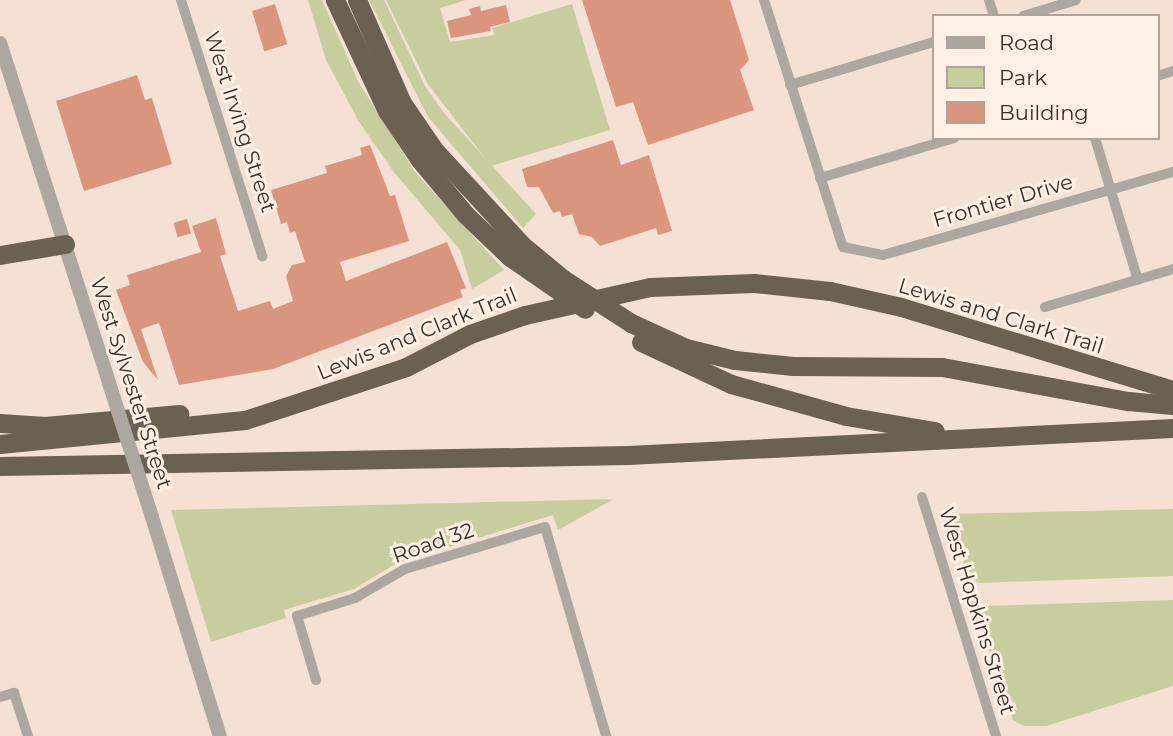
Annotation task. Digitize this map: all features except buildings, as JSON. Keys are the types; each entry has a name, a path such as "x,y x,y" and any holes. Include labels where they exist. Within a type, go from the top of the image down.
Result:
{"highway":[{"path":"335,0 387,111 420,160 475,223 510,257 561,294 657,351 732,384 885,425 964,434 1034,436"},
{"path":"358,0 402,103 435,151 522,245 563,279 631,323 686,348 735,360 793,366 942,367 1128,401 1173,405"},
{"path":"0,255 65,244"},
{"name":"Lewis and Clark Trail","path":"0,443 245,421 406,367 470,334 525,315 650,287 742,283 830,291 901,307 1173,390"},
{"path":"0,423 45,426 265,404 298,405"},
{"path":"0,466 642,454 1173,428"}],"street":[{"name":"West Irving Street","path":"181,0 262,256"},
{"path":"764,0 820,178 947,140"},
{"path":"1036,14 1055,11 1076,0"},
{"path":"790,85 932,42"},
{"name":"West Sylvester Street","path":"0,43 220,736"},
{"path":"1095,140 1138,280"},
{"name":"Frontier Drive","path":"820,178 844,247 883,255 1173,172"},
{"path":"1045,307 1173,269"},
{"name":"West Hopkins Street","path":"922,497 996,736"},
{"name":"Road 32","path":"316,680 297,616 355,598 405,569 545,527 606,736"},
{"path":"0,697 14,693 28,736"}],"green space":[{"path":"308,0 322,0 359,83 415,172 504,270 472,289 460,250 393,171 358,120 326,60"},
{"path":"369,0 384,0 425,86 444,113 536,214 523,228 428,117"},
{"path":"386,0 466,0 440,8 450,42 494,35 492,28 572,4 610,130 491,166 427,83"},
{"path":"614,499 558,530 553,515 397,563 354,589 284,610 286,618 211,642 171,510"},
{"path":"1173,509 1173,576 978,583 966,571 949,514"},
{"path":"1173,600 1173,686 1046,726 1024,726 1013,720 980,622 986,606"}]}
